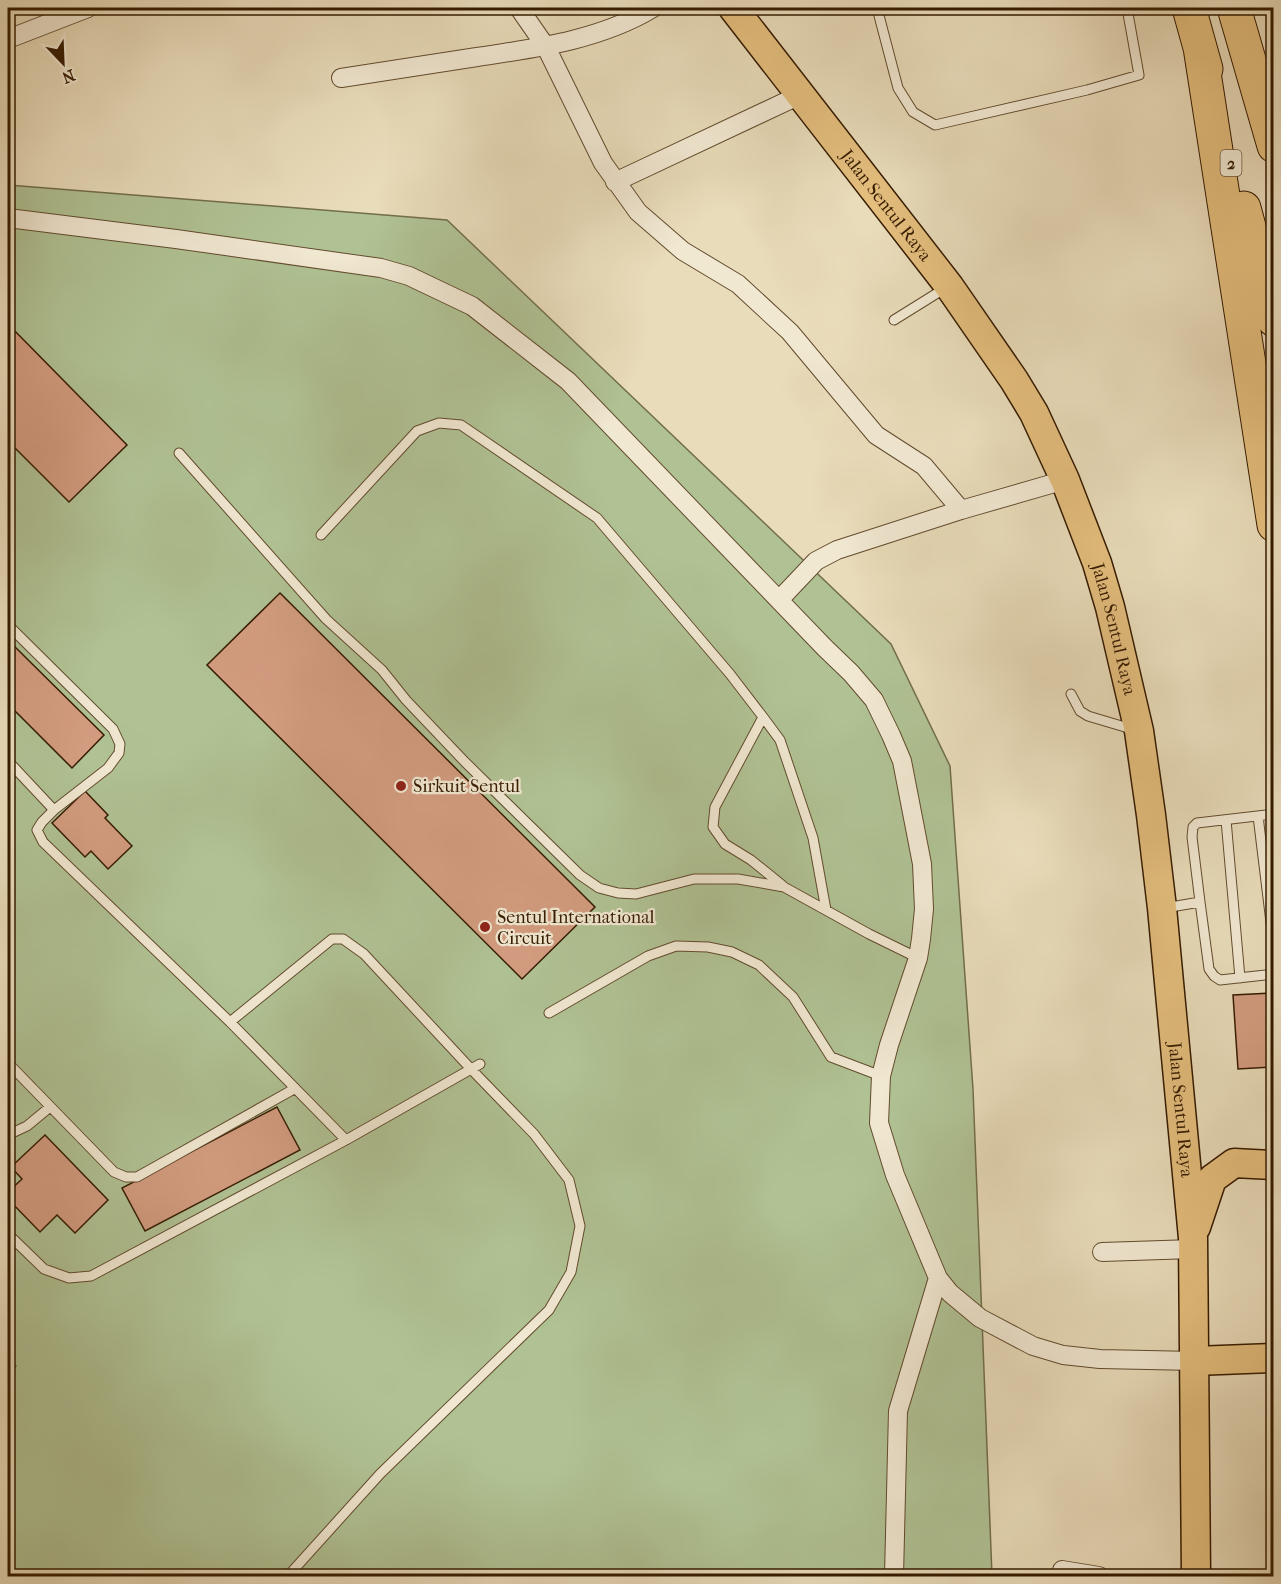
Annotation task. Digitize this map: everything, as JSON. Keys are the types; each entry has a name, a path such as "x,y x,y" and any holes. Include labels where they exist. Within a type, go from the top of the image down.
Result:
{"highway":[{"name":"2","path":"1189,8 1274,320"},
{"path":"1237,19 1274,96"},
{"path":"1237,19 1274,146"},
{"path":"1200,47 1274,525"}],"main road":[{"name":"Jalan Sentul Raya","path":"733,8 949,286 1034,412 1065,480 1103,585 1139,731 1162,908 1193,1244 1196,1576"},
{"path":"1193,1244 1212,1179 1234,1163 1274,1165"},
{"path":"1195,1361 1274,1358"}],"street":[{"path":"8,39 88,8"},
{"path":"519,8 546,47 603,163 638,212 683,251 738,284 790,332 876,435 924,466 961,510"},
{"path":"340,78 546,47 604,32 652,8"},
{"path":"615,182 802,94"},
{"path":"8,218 381,268 408,276 472,306 568,381 851,673 874,700 902,761 922,864 924,909 918,958 880,1076 879,1122 895,1175 938,1278 950,1293 980,1318 1033,1346 1063,1355 1100,1359 1195,1361"},
{"path":"780,599 816,561 837,549 1065,480"},
{"path":"1102,1252 1193,1244"},
{"path":"894,1576 898,1411 938,1278"},
{"path":"1062,1570 1099,1576"}],"lane":[{"path":"877,8 898,88 913,112 935,125 1087,90 1139,75 1127,8"},
{"path":"894,320 949,286"},
{"path":"321,535 417,431 439,423 461,426 597,518 730,674 780,740 813,837 826,910"},
{"path":"179,453 326,619 382,669 406,700 465,762 580,875 599,888 618,893 636,894 694,879 738,879 784,887"},
{"path":"8,625 113,729 120,744 119,753 108,768 42,822 37,830 43,842 230,1022 346,1140"},
{"path":"1071,694 1080,711 1088,716 1139,731"},
{"path":"763,717 715,807 713,826 725,844 752,860 784,887 918,958"},
{"path":"8,761 54,810"},
{"path":"1274,814 1197,823 1193,827 1192,837 1209,969 1220,980 1274,974"},
{"path":"1258,816 1274,947"},
{"path":"1226,820 1240,978"},
{"path":"1162,908 1200,902"},
{"path":"230,1022 332,939 343,939 364,954 534,1134 568,1180 580,1226 572,1272 549,1311 380,1474 288,1576"},
{"path":"549,1013 648,956 676,946 708,947 732,952 759,965 793,997 831,1057 880,1076"},
{"path":"8,1063 114,1172 126,1177 137,1177 294,1089"},
{"path":"8,1234 44,1269 69,1278 91,1276 346,1140 480,1064"},
{"path":"8,1131 12,1133 27,1126 50,1107"}],"green space":[{"name":"Sentul International Circuit","path":"8,185 447,220 891,644 950,766 973,1089 992,1576 8,1576 8,1374 16,1366 8,1357"}],"building":[{"path":"8,324 127,445 69,502 8,441"},
{"name":"Sirkuit Sentul","path":"280,593 595,907 522,979 207,665"},
{"path":"8,640 104,735 72,768 8,704"},
{"path":"85,791 108,815 105,818 132,846 108,869 91,851 85,857 52,823"},
{"path":"1274,993 1274,1067 1238,1069 1233,995"},
{"path":"277,1107 300,1150 145,1231 122,1188"},
{"path":"45,1135 108,1200 75,1233 57,1215 40,1232 8,1199 8,1192 22,1179 11,1167"}],"place":[{"name":"Sirkuit Sentul","path":"401,786"},
{"name":"Sentul International Circuit","path":"485,927"}]}
